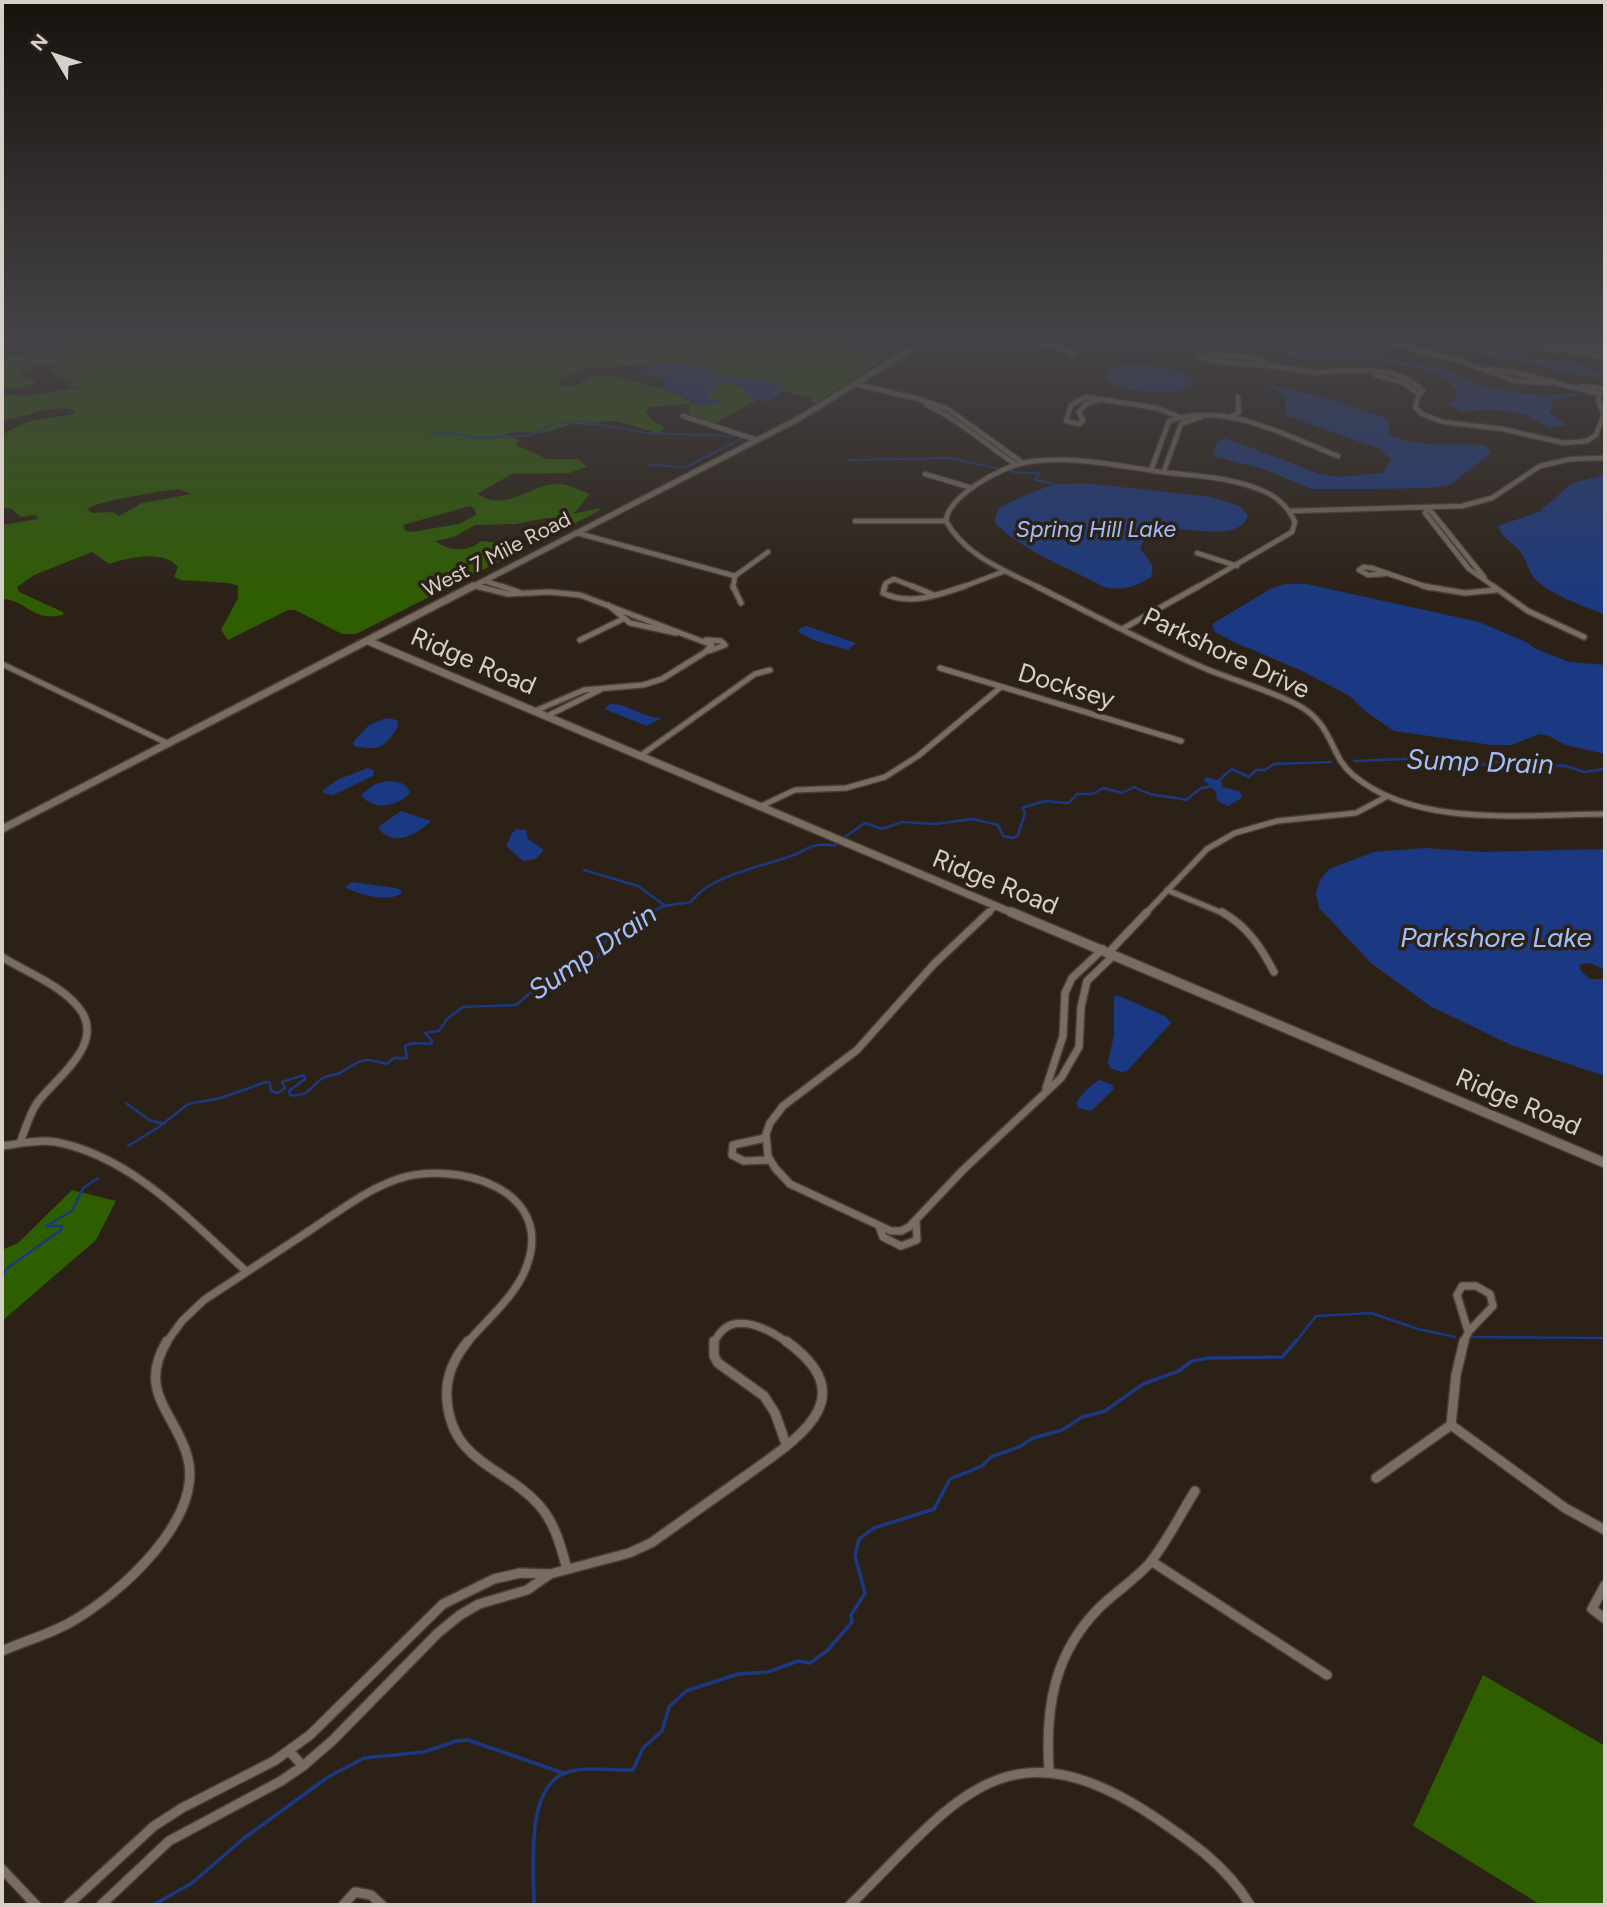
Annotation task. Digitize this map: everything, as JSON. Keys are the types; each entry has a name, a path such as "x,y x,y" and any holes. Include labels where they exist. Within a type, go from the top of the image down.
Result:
{"street":[{"path":"720,428 757,440"},
{"name":"West 7 Mile Road","path":"2,829 780,428"},
{"path":"965,428 1020,464"},
{"path":"975,428 1020,464"},
{"path":"1150,470 1166,428"},
{"path":"1164,471 1179,428"},
{"path":"1261,428 1338,456"},
{"path":"1486,428 1573,443 1597,435 1599,428"},
{"path":"1163,435 1175,436"},
{"path":"978,438 985,436"},
{"path":"1158,447 1171,449"},
{"path":"1291,511 1462,506 1492,498 1540,466 1571,459 1605,458"},
{"path":"855,521 946,521 951,504 972,488 1020,464 1074,460 1164,471 1256,487 1285,502 1295,522 1292,532 1237,566 1124,628"},
{"path":"925,474 972,488"},
{"path":"1428,509 1425,513 1469,569 1528,611 1584,637"},
{"name":"Parkshore Drive","path":"946,521 956,537 1005,571 1201,667 1302,707 1324,725 1343,764 1351,774 1386,797 1415,807 1458,814 1605,814"},
{"path":"583,530 608,542"},
{"path":"577,533 735,576"},
{"path":"741,603 733,588 735,576 768,552"},
{"path":"1197,553 1237,566"},
{"path":"934,595 894,579 886,583 883,593 889,597 907,598 934,595 960,589 1005,571"},
{"path":"1384,574 1436,590 1462,593 1496,590"},
{"path":"485,581 524,593"},
{"path":"475,586 508,594 569,593 606,603 631,615 704,640 712,645 707,652"},
{"path":"606,603 622,620 643,628 685,634"},
{"path":"580,640 631,615"},
{"path":"535,710 570,694 643,685 662,679 724,645 717,640 704,640"},
{"name":"Ridge Road","path":"369,641 1605,1163"},
{"path":"2,664 169,744"},
{"name":"Docksey","path":"940,668 1181,741"},
{"path":"640,756 755,674 771,670"},
{"path":"759,807 794,790 853,787 885,778 908,764 1001,687"},
{"path":"547,716 605,688"},
{"path":"996,906 933,965 888,1021 838,1067 782,1107 773,1119 765,1138 769,1160 777,1174 790,1184 879,1226 891,1231 901,1231 916,1221 963,1170 1045,1090 1061,1078 1074,1059 1082,1027 1081,1007 1087,981 1109,952 1207,849 1235,833 1277,821 1356,813 1386,797"},
{"path":"1167,890 1227,915 1245,927 1262,947 1274,972"},
{"path":"1045,1090 1064,1025 1065,993 1072,978 1109,952"},
{"path":"2,957 75,1004 85,1017 88,1028 77,1058 34,1107 20,1143"},
{"path":"1064,1025 1082,1027"},
{"path":"765,1138 737,1142 733,1145 732,1155 744,1161 769,1160"},
{"path":"2,1146 54,1142 108,1160 177,1210 246,1271"},
{"path":"2,1651 71,1622 96,1604 152,1554 174,1525 186,1500 189,1463 181,1438 161,1406 156,1392 160,1355 174,1329 185,1316 246,1271 365,1194 406,1177 445,1172 473,1176 503,1190 513,1199 530,1225 530,1256 516,1287 459,1353 450,1374 446,1401 453,1429 471,1454 482,1465 521,1489 544,1511 559,1538 567,1569"},
{"path":"879,1226 883,1237 901,1246 917,1240 916,1221"},
{"path":"1376,1478 1451,1425 1457,1373 1468,1331 1457,1295 1462,1286 1468,1285 1484,1289 1493,1300 1487,1315 1468,1331"},
{"path":"101,1905 169,1841 281,1781 303,1766 333,1740 438,1633 479,1604 527,1590 550,1574 629,1553 650,1543 802,1435 817,1417 821,1405 816,1368 793,1346 768,1330 746,1323 729,1326 713,1344 714,1357 720,1366 763,1395 775,1413 786,1444"},
{"path":"1451,1425 1565,1508 1605,1530"},
{"path":"1049,1770 1047,1710 1052,1681 1075,1639 1098,1609 1151,1561 1195,1491"},
{"path":"1151,1561 1327,1675"},
{"path":"68,1905 149,1830 168,1816 259,1771 289,1751 425,1620 464,1591 484,1582 523,1571 550,1574"},
{"path":"1605,1585 1592,1609 1605,1619"},
{"path":"425,1620 438,1633"},
{"path":"289,1751 303,1766"},
{"path":"850,1905 957,1801 977,1787 1022,1771 1049,1770 1080,1776 1129,1799 1204,1851 1229,1877 1250,1905"},
{"path":"2,1869 36,1905"},
{"path":"343,1905 355,1892 368,1893 379,1899 382,1905"}],"green space":[{"path":"560,428 544,433 504,434 519,440 516,445 547,459 578,459 587,467 569,473 512,474 477,494 488,499 508,499 547,485 561,484 590,494 573,514 600,508 599,511 550,536 548,533 560,523 558,519 475,525 454,537 435,541 458,549 476,545 481,541 491,542 516,553 356,634 342,634 295,610 288,610 228,640 221,630 238,598 238,586 181,580 174,577 178,567 163,558 145,556 109,564 92,552 34,575 17,587 19,592 63,612 63,615 43,616 11,600 2,599 2,525 38,519 36,515 21,517 11,509 2,508 2,436 11,430","holes":["178,489 192,494 142,503 119,516 112,512 92,513 87,509 116,500","470,506 475,509 476,515 459,524 411,532 405,531 403,525"]},
{"path":"640,428 666,429 657,433"},
{"path":"72,1190 116,1201 96,1240 2,1321 2,1250 18,1243"},
{"path":"1483,1675 1605,1746 1605,1905 1541,1905 1413,1826"}],"water":[{"path":"1321,428 1389,428 1388,435 1414,442 1485,445 1491,453 1450,485 1368,489 1312,489 1263,469 1213,456 1217,442 1225,438 1320,474 1338,477 1382,473 1391,460 1380,449"},
{"path":"1605,475 1605,614 1568,600 1542,585 1532,576 1522,553 1504,536 1498,526 1539,512 1572,483"},
{"name":"Spring Hill Lake","path":"1083,483 1212,497 1240,506 1248,516 1240,526 1227,531 1177,530 1162,531 1149,536 1140,548 1153,567 1151,577 1129,587 1104,587 1020,543 996,524 995,517 999,508 1025,495 1055,484"},
{"path":"1286,584 1306,584 1479,622 1569,662 1605,665 1605,754 1566,745 1539,734 1511,745 1492,745 1394,731 1365,711 1350,696 1215,632 1212,624 1272,588"},
{"path":"807,626 856,643 848,650 816,641 798,632 800,628"},
{"path":"610,704 661,718 647,726 604,709"},
{"path":"386,718 397,720 398,726 385,743 375,748 354,746 353,742 369,725"},
{"path":"368,768 374,771 373,776 333,795 323,793 323,790 339,779"},
{"path":"1208,777 1222,782 1222,787 1239,791 1242,795 1240,799 1228,806 1217,801 1216,792 1203,779"},
{"path":"399,782 410,793 399,801 385,805 372,803 361,795 375,784"},
{"path":"401,811 431,821 419,831 404,837 383,834 378,827"},
{"path":"517,829 526,830 528,839 544,850 536,859 523,861 506,846"},
{"name":"Parkshore Lake","path":"1425,848 1481,852 1605,849 1605,970 1590,963 1579,965 1589,979 1605,979 1605,1076 1511,1045 1430,1006 1371,963 1319,908 1316,893 1320,880 1329,869 1374,852"},
{"path":"352,882 395,888 401,890 401,894 388,897 365,895 345,887"},
{"path":"1114,996 1165,1016 1171,1023 1127,1071 1122,1072 1110,1068 1108,1062 1114,1035"},
{"path":"1100,1080 1112,1085 1114,1089 1091,1111 1078,1108 1076,1104 1080,1097"}],"waterway":[{"path":"431,434 447,433 481,438 532,435 546,428"},
{"path":"618,428 646,433 758,437"},
{"path":"649,466 652,464 684,468 742,438"},
{"path":"849,460 949,458 1019,473 1040,473 1035,480 1055,484"},
{"name":"Sump Drain","path":"1354,761 1426,758 1431,764 1444,765 1458,758 1474,767 1492,762 1566,766 1584,772 1605,769"},
{"name":"Sump Drain","path":"1218,781 1232,769 1249,777 1256,770 1265,770 1274,764 1331,762"},
{"name":"Sump Drain","path":"842,839 865,823 882,829 902,822 934,824 973,819 998,825 1003,836 1013,838 1018,835 1025,813 1022,808 1045,801 1069,803 1077,794 1093,794 1103,788 1122,793 1134,787 1154,795 1186,800 1201,788 1214,786"},
{"name":"Sump Drain","path":"128,1146 159,1127 188,1104 221,1098 266,1082 270,1083 271,1091 278,1093 285,1088 282,1082 304,1075 305,1079 289,1091 290,1095 302,1094 323,1078 340,1073 361,1061 371,1060 387,1064 394,1058 407,1058 405,1046 413,1043 431,1044 432,1041 425,1033 439,1031 447,1019 463,1007 516,1005 555,972 597,958 607,939 638,923 648,913 664,906 691,902 711,885 739,872 811,847 836,845"},
{"path":"584,870 638,886 664,905"},
{"path":"126,1103 149,1120 161,1123"},
{"name":"Sump Drain","path":"2,1278 6,1269 61,1230 62,1226 46,1226 72,1211 83,1188 98,1178"},
{"path":"1295,1343 1316,1316 1371,1313 1418,1329 1455,1337"},
{"path":"1472,1337 1605,1338"},
{"path":"534,1905 534,1830 544,1793 554,1780 576,1770 633,1770 643,1748 662,1731 669,1707 686,1691 738,1674 768,1672 798,1661 810,1663 827,1651 852,1622 851,1615 865,1593 855,1556 859,1539 874,1528 934,1509 950,1479 982,1466 991,1457 1019,1447 1033,1438 1062,1430 1082,1417 1105,1411 1143,1384 1179,1371 1192,1361 1209,1358 1282,1357 1296,1341"},
{"path":"153,1905 192,1883 243,1839 328,1777 364,1758 424,1752 456,1741 468,1740 563,1773"}]}
